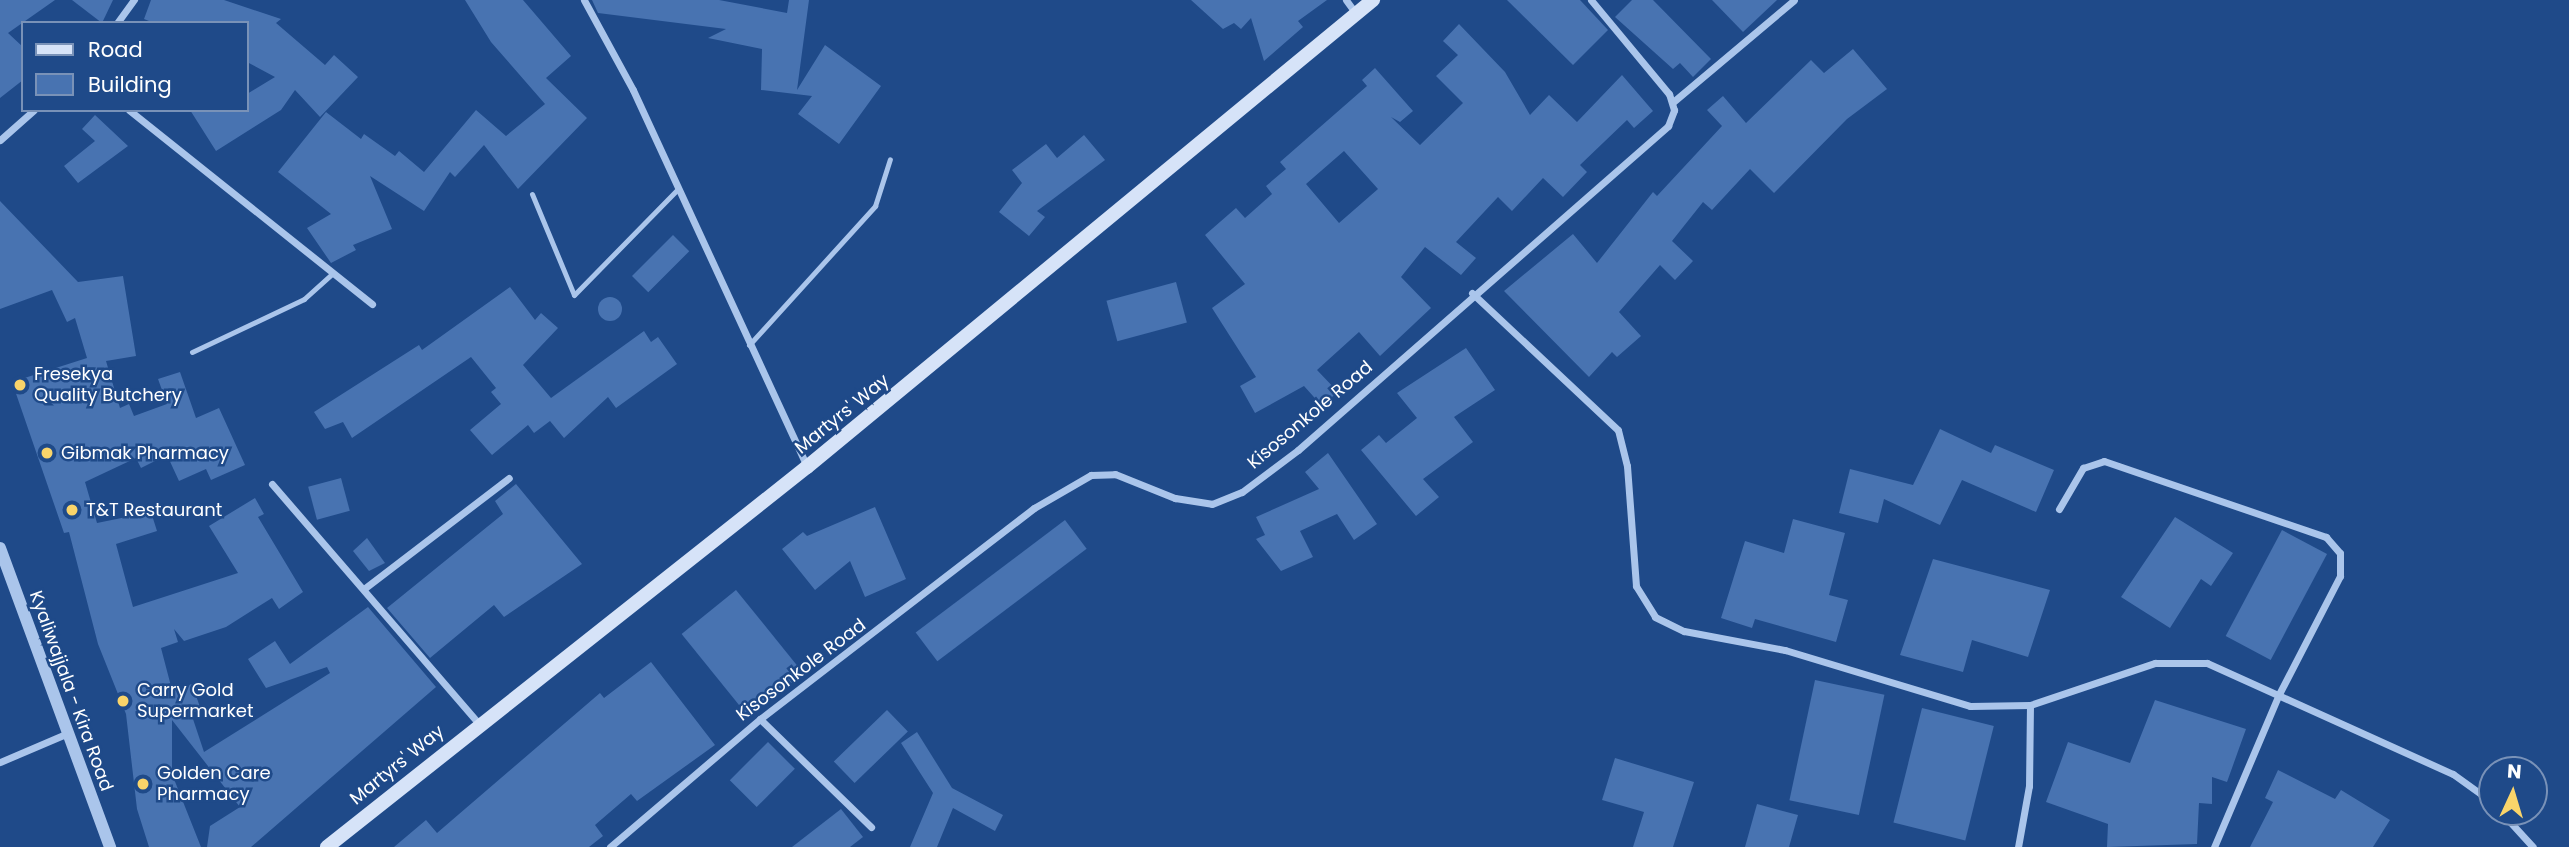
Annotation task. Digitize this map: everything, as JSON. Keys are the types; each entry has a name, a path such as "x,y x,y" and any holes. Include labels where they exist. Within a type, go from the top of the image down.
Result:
{"main road":[{"name":"Martyrs' Way","path":"327,847 807,467 1373,0"}],"street":[{"path":"118,21 134,0"},
{"path":"584,0 807,467"},
{"path":"1346,0 1356,14"},
{"path":"1591,0 1673,102 1794,0"},
{"name":"Kisosonkole Road","path":"610,847 760,719 1034,508 1091,475 1115,474 1175,498 1212,504 1242,492 1298,450 1472,293 1668,126 1673,102"},
{"path":"0,140 32,112"},
{"path":"131,112 372,304"},
{"path":"1472,293 1618,430 1627,466 1636,586 1655,618 1684,631 1785,650 1970,706 2030,705 2155,663 2182,660 2230,671 2473,784 2478,789"},
{"path":"2059,509 2083,468 2104,461 2336,545 2344,561 2340,576 2279,694 2214,847"},
{"path":"365,588 509,478"},
{"path":"272,484 365,588 479,724"},
{"name":"Kyaliwajjala - Kira Road","path":"0,548 110,847"},
{"path":"2018,847 2029,786 2030,705"},
{"path":"760,719 871,827"},
{"path":"0,762 68,733"},
{"path":"2514,826 2533,847"}],"lane":[{"path":"749,345 874,206 890,159"},
{"path":"531,194 574,295 677,190"},
{"path":"192,352 304,299 332,274"}],"building":[{"path":"0,0 55,0 25,21 21,21 21,24 8,33 21,45 21,82 0,98"},
{"path":"72,0 113,0 103,21"},
{"path":"151,0 224,0 281,19 276,23 325,65 334,55 358,77 320,117 295,90 281,110 216,151 191,112 248,112 248,93 275,77 248,63 248,21 144,19"},
{"path":"465,0 523,0 571,56 546,78 587,118 518,189 484,145 455,177 450,172 424,211 370,176 392,229 353,245 356,250 331,263 307,228 331,214 278,172 326,112 361,139 364,134 395,156 399,151 424,172 476,110 506,136 545,104 491,42"},
{"path":"592,0 719,0 787,13 789,0 809,0 797,90 825,45 881,86 839,144 798,114 812,96 761,90 762,49 708,38 726,29 598,13"},
{"path":"1191,0 1327,0 1298,21 1303,27 1264,61 1251,18 1241,29 1234,23 1223,29"},
{"path":"1507,0 1580,0 1608,30 1573,65"},
{"path":"1632,0 1653,0 1711,59 1693,77 1680,63 1673,69 1615,17"},
{"path":"1712,0 1777,0 1743,32"},
{"path":"1459,24 1505,72 1530,115 1549,95 1577,122 1622,75 1653,111 1634,128 1627,120 1580,165 1587,172 1563,197 1543,178 1512,211 1498,197 1456,242 1476,258 1461,275 1425,247 1401,277 1431,308 1380,356 1359,332 1317,370 1338,392 1322,406 1304,386 1255,413 1240,386 1256,377 1212,308 1245,284 1205,235 1236,208 1245,218 1272,194 1266,186 1286,169 1280,162 1367,86 1362,80 1375,68 1413,111 1400,122 1391,117 1420,145 1463,103 1436,76 1458,55 1443,41","holes":["1344,151 1378,189 1339,223 1306,184"]},
{"path":"1853,49 1887,89 1847,119 1774,193 1750,169 1712,210 1703,202 1672,241 1693,261 1675,280 1660,265 1619,312 1641,336 1617,357 1612,352 1589,377 1504,291 1573,234 1597,263 1653,192 1657,196 1722,126 1707,110 1723,96 1746,123 1811,60 1824,73"},
{"path":"95,115 128,146 78,183 64,166 95,141 82,129"},
{"path":"1084,135 1105,160 1037,211 1045,217 1029,236 999,212 1022,183 1012,170 1046,144 1057,158"},
{"path":"0,201 78,282 123,276 136,356 106,361 120,408 129,404 134,416 167,404 158,379 180,372 196,418 219,408 245,465 211,480 206,469 179,481 167,455 141,468 136,458 85,482 97,523 151,512 157,531 116,544 133,607 238,573 209,526 255,498 264,514 258,517 303,592 279,609 272,598 226,627 184,641 174,629 178,642 161,648 172,690 192,684 201,710 191,713 204,752 330,673 327,667 266,688 248,659 275,641 290,664 368,607 436,687 251,847 207,847 210,826 240,807 172,720 172,774 201,847 149,847 137,809 126,714 98,644 69,532 64,533 12,382 87,358 75,318 67,322 52,290 0,309"},
{"path":"673,235 689,251 648,292 632,276"},
{"path":"1176,282 1187,323 1117,341 1106,301"},
{"path":"510,287 535,320 541,313 558,328 523,365 551,398 644,331 651,342 658,337 677,364 616,408 608,397 564,438 550,421 534,433 528,425 492,455 470,430 501,404 491,392 496,388 471,357 352,438 343,422 325,429 314,412 419,345 422,350"},
{"path":"610,297 619,300 622,309 619,318 610,321 601,318 598,309 601,300"},
{"path":"1466,348 1495,390 1454,417 1473,442 1423,479 1439,497 1416,516 1361,450 1379,435 1386,443 1417,418 1397,393"},
{"path":"1940,429 1991,453 1995,445 2054,470 2036,512 1962,480 1940,525 1884,499 1878,523 1839,513 1850,469 1913,485"},
{"path":"1328,453 1377,524 1354,540 1337,514 1300,531 1313,557 1281,571 1256,539 1265,535 1256,517 1319,489 1305,472"},
{"path":"341,478 350,511 317,520 308,487"},
{"path":"516,484 582,564 504,617 494,605 430,658 387,608 503,514 495,501"},
{"path":"875,507 906,579 865,597 850,561 815,590 782,549 803,532 807,536"},
{"path":"2175,517 2233,553 2211,586 2201,579 2170,628 2121,597"},
{"path":"1793,519 1845,533 1829,595 1848,600 1836,642 1755,619 1752,628 1721,618 1745,541 1784,553"},
{"path":"1065,520 1087,549 937,661 916,633"},
{"path":"2282,530 2327,554 2271,660 2226,636"},
{"path":"367,538 385,563 369,571 353,551"},
{"path":"1933,559 2050,590 2028,657 1972,640 1963,672 1900,655"},
{"path":"736,590 803,673 749,717 682,634"},
{"path":"651,662 715,745 637,801 631,794 595,825 603,836 589,847 394,847 426,820 437,833 600,693 604,698"},
{"path":"1815,680 1884,695 1859,815 1789,800"},
{"path":"2155,700 2246,729 2227,782 2212,777 2212,804 2199,803 2197,844 2107,847 2108,824 2046,802 2068,742 2130,763"},
{"path":"1922,708 1994,726 1965,840 1893,822"},
{"path":"887,710 908,732 855,783 834,761"},
{"path":"917,732 952,788 1003,815 995,831 953,808 937,847 910,847 933,793 901,743"},
{"path":"768,742 795,769 757,807 730,780"},
{"path":"1615,758 1694,782 1673,847 1633,847 1644,812 1602,800"},
{"path":"2278,770 2335,799 2341,790 2390,820 2373,847 2250,847 2273,802 2265,798"},
{"path":"1757,804 1798,815 1789,847 1745,847"},
{"path":"841,809 863,837 850,847 792,847"}],"place":[{"name":"Fresekya Quality Butchery","path":"20,385"},
{"name":"Gibmak Pharmacy","path":"47,453"},
{"name":"T&T Restaurant","path":"72,510"},
{"name":"Carry Gold Supermarket","path":"123,701"},
{"name":"Golden Care Pharmacy","path":"143,784"}]}
